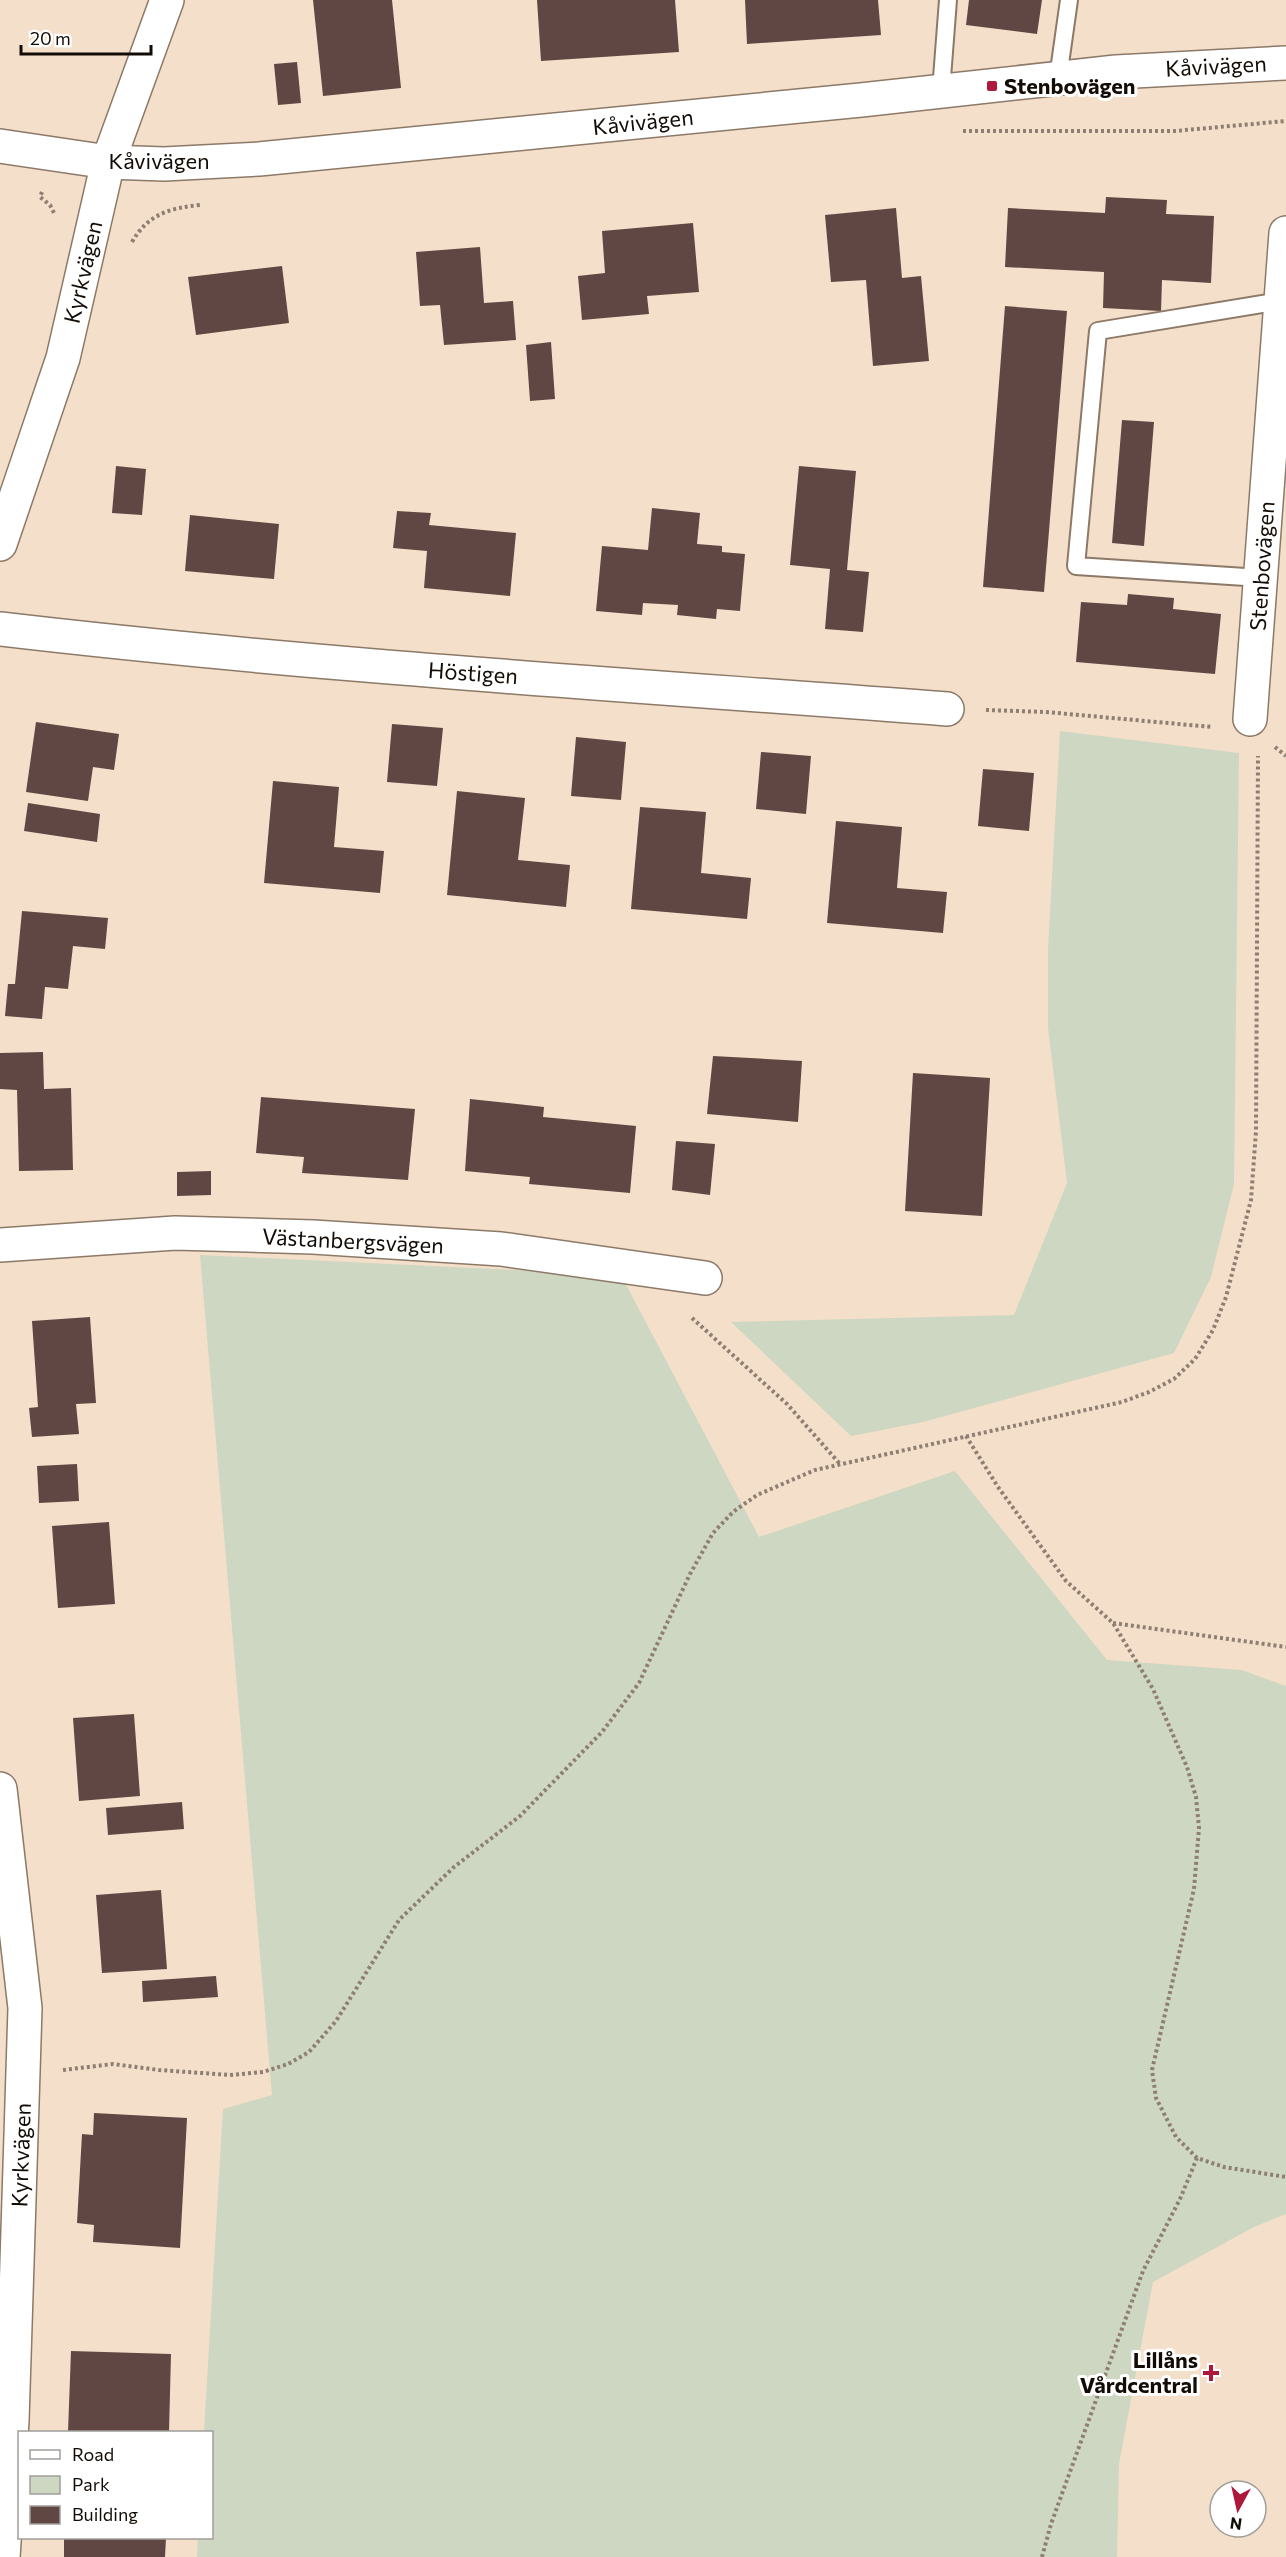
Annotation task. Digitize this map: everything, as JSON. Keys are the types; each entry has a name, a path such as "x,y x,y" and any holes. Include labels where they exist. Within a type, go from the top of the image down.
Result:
{"street":[{"name":"Kyrkvägen","path":"0,544 63,358 108,162 167,0"},
{"name":"Kåvivägen","path":"0,147 108,162 164,164 259,159 1116,72 1286,63"},
{"name":"Stenbovägen","path":"1254,725 1261,578 1276,515 1280,301 1286,233"},
{"name":"Höstigen","path":"0,629 133,645 292,659 947,710"},
{"name":"Västanbergsvägen","path":"0,1245 175,1233 314,1237 501,1249 705,1278"},
{"name":"Kyrkvägen","path":"0,1789 12,2010 12,2421 3,2557"}],"lane":[{"path":"941,91 948,0"},
{"path":"1058,78 1069,0"},
{"path":"1261,578 1076,566 1098,331 1280,301"}],"path":[{"path":"961,131 1175,131 1286,121"},
{"path":"44,182 40,197 50,205 56,216"},
{"path":"131,244 143,227 159,213 176,207 211,203"},
{"path":"56,2070 75,2070 113,2064 230,2075 263,2072 288,2064 309,2052 336,2020 399,1920 454,1867 520,1816 602,1732 639,1683 690,1574 713,1533 733,1512 757,1495 815,1470 1122,1402 1174,1379 1195,1359 1213,1330 1226,1297 1251,1200 1256,1131 1254,725 1046,712 947,710"},
{"path":"705,1278 692,1318 787,1404 841,1464"},
{"path":"966,1436 1066,1581 1113,1623 1153,1689 1187,1767 1196,1797 1199,1828 1194,1888 1152,2070 1156,2098 1176,2137 1197,2158 1224,2167 1286,2177"},
{"path":"1113,1623 1286,1647"},
{"path":"1042,2557 1051,2523 1143,2271 1180,2199 1197,2158"}],"green space":[{"path":"1060,731 1239,753 1234,1184 1211,1277 1174,1353 923,1422 851,1436 731,1322 1014,1315 1067,1183 1048,1028 1048,950"},
{"path":"200,1255 621,1275 759,1537 955,1471 1107,1660 1242,1670 1286,1686 1286,2214 1254,2227 1153,2282 1119,2464 1117,2557 197,2557 198,2539 213,2539 213,2431 204,2431 223,2109 272,2095"}],"building":[{"path":"313,0 392,0 401,88 323,96"},
{"path":"537,0 675,0 679,52 541,61"},
{"path":"745,0 878,0 881,35 747,44"},
{"path":"969,0 1042,0 1037,34 966,25"},
{"path":"297,62 301,103 278,105 274,64"},
{"path":"1106,197 1167,200 1166,214 1214,216 1211,283 1162,280 1161,311 1103,308 1104,272 1005,267 1008,208 1105,213"},
{"path":"896,208 902,278 921,276 929,361 873,366 866,280 831,282 825,215"},
{"path":"693,223 699,292 647,296 649,314 582,320 578,276 605,273 602,231"},
{"path":"480,247 484,303 513,301 516,340 444,345 440,305 420,306 416,252"},
{"path":"282,266 289,323 196,335 188,277"},
{"path":"1005,306 1067,311 1044,592 983,587"},
{"path":"551,342 555,399 530,401 526,345"},
{"path":"1122,420 1154,422 1144,546 1112,543"},
{"path":"116,466 146,469 142,515 112,513"},
{"path":"799,466 856,471 847,570 869,572 863,632 825,629 830,569 790,565"},
{"path":"652,508 700,513 697,544 722,546 722,552 745,554 740,611 717,609 716,619 677,615 678,605 643,603 642,615 596,611 602,546 648,550"},
{"path":"397,511 431,513 429,525 516,533 510,596 424,588 427,551 393,548"},
{"path":"190,515 279,524 274,579 185,571"},
{"path":"1128,594 1174,598 1173,609 1221,614 1215,674 1076,662 1081,602 1127,605"},
{"path":"36,722 119,734 114,770 93,767 88,801 26,792"},
{"path":"392,724 443,728 437,786 387,782"},
{"path":"576,737 626,742 621,800 571,796"},
{"path":"761,752 811,756 806,814 756,809"},
{"path":"983,769 1034,773 1029,831 978,826"},
{"path":"273,781 339,787 334,847 384,851 380,893 264,883"},
{"path":"457,791 525,798 518,860 570,865 566,907 447,895"},
{"path":"28,803 100,814 97,842 24,831"},
{"path":"640,807 706,812 701,873 751,878 747,919 631,909"},
{"path":"836,821 902,827 897,888 947,892 943,933 827,923"},
{"path":"22,911 108,918 105,949 73,946 68,989 45,987 42,1019 5,1016 8,984 15,984"},
{"path":"43,1052 44,1089 71,1088 73,1170 19,1171 17,1090 0,1089 0,1053"},
{"path":"713,1056 802,1061 798,1122 707,1114"},
{"path":"913,1073 990,1078 982,1216 905,1211"},
{"path":"261,1097 415,1109 408,1180 302,1173 304,1157 256,1153"},
{"path":"470,1099 544,1107 543,1117 636,1126 630,1193 529,1184 530,1177 465,1171"},
{"path":"676,1141 715,1144 710,1195 672,1190"},
{"path":"211,1171 211,1195 177,1196 177,1172"},
{"path":"90,1317 96,1403 76,1404 79,1434 32,1437 29,1408 38,1407 32,1321"},
{"path":"77,1464 79,1501 39,1503 37,1466"},
{"path":"109,1522 115,1604 58,1608 52,1526"},
{"path":"134,1714 140,1796 79,1801 73,1718"},
{"path":"182,1802 184,1829 108,1835 106,1808"},
{"path":"161,1890 167,1969 102,1973 96,1895"},
{"path":"216,1976 218,1997 143,2002 142,1981"},
{"path":"94,2113 187,2118 180,2248 93,2242 94,2225 77,2223 82,2134 93,2135"},
{"path":"71,2351 171,2354 169,2431 68,2431"},
{"path":"64,2539 166,2539 165,2557 64,2557"}],"place":[{"name":"Stenbovägen","path":"992,86"},
{"name":"Lillåns Vårdcentral","path":"1211,2373"}]}
